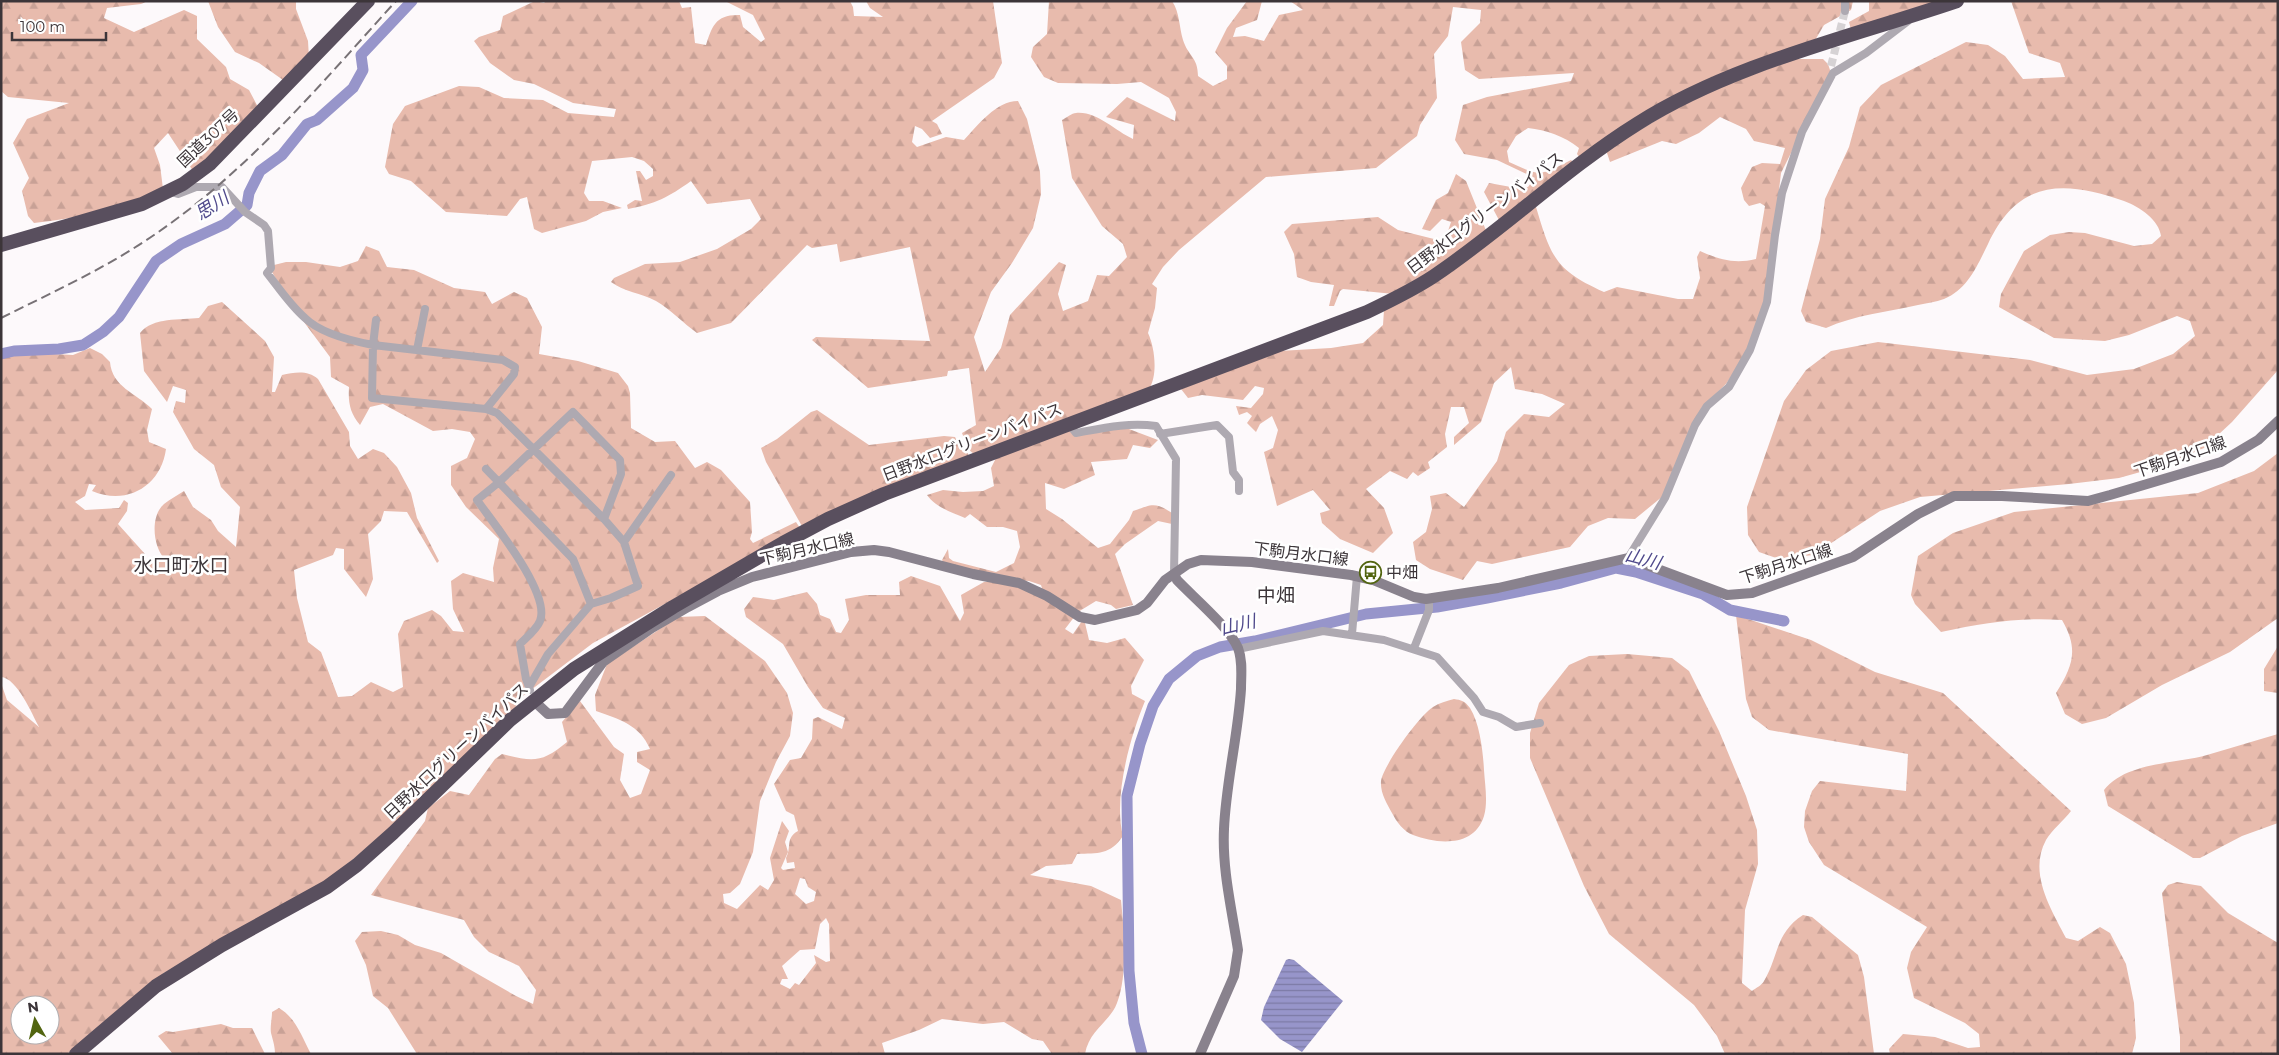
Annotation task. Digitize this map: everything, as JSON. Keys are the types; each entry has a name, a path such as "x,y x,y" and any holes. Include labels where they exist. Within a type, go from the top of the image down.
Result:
{"highway":[{"name":"国道307号","path":"1,245 142,204 170,192 210,164 368,1"},
{"name":"日野水口グリーンバイパス","path":"76,1054 132,1004 162,982 222,946 327,888 393,833 510,720 574,669 650,621 828,519 908,485 1154,394 1367,312 1433,277 1596,151 1638,123 1690,94 1772,61 1958,1"}],"main road":[{"name":"下駒月水口線","path":"545,712 548,714 565,714 593,673 608,658 652,628 718,591 752,577 851,552 874,550 889,552 973,574 1019,583 1047,596 1080,617 1095,620 1137,610 1147,603 1160,585 1174,574 1188,564 1201,560 1220,560 1357,576 1388,585 1429,604 1628,558 1727,595 1752,593 1853,557 1918,514 1954,496 2002,496 2088,501 2110,496 2221,462 2258,440 2278,421"},
{"path":"1174,574 1177,580 1236,645 1242,669 1224,840 1226,877 1238,950 1238,963 1200,1054"},
{"path":"545,712 548,690"},
{"path":"534,702 545,712"}],"street":[{"path":"1845,1 1845,11"},
{"path":"1628,558 1666,498 1695,424 1707,406 1729,386 1750,350 1768,302 1775,235 1782,193 1802,132 1832,69 1866,53 1915,15"},
{"path":"170,192 178,194 196,187 222,187 268,231 271,268 267,273 305,319 333,334 354,342 373,345 502,360 515,367 514,374 486,410"},
{"path":"416,350 425,309"},
{"path":"376,320 373,345 372,398 497,412 604,519 624,542 638,586 612,598 591,604 548,654 529,687"},
{"path":"534,702 520,644 540,622 542,609 540,597 532,580 477,500 498,484 573,412 620,460 621,474 604,519"},
{"path":"1160,434 1218,423 1229,438 1234,472 1239,480 1239,491"},
{"path":"1069,424 1076,433 1112,426 1142,424 1156,426 1176,459 1174,574"},
{"path":"486,469 498,484 573,559 591,604"},
{"path":"624,542 671,475"},
{"path":"1352,634 1357,576"},
{"path":"1414,648 1429,604"},
{"path":"1236,645 1323,630 1352,634 1414,648 1437,657 1474,698 1483,712 1499,717 1516,727 1540,723"}],"green space":[{"path":"1,1 148,1 141,4 107,8 104,18 134,32 184,10 197,16 197,39 226,67 230,79 249,90 259,109 193,171 168,133 154,148 160,165 163,189 100,211 34,223 28,216 22,191 29,178 13,143 27,119 69,103 8,97 1,91"},
{"path":"208,1 296,1 296,9 308,41 309,58 283,80 259,63 235,52 218,27"},
{"path":"535,1 544,3 546,1 679,1 682,8 691,7 695,43 706,45 710,32 716,22 732,15 740,15 743,27 761,42 765,39 753,15 725,1 850,1 854,16 883,17 870,8 866,1 993,1 1002,63 994,78 932,121 937,124 942,134 930,138 922,129 915,126 912,142 917,147 946,137 964,140 995,109 1010,102 1018,101 1027,119 1040,172 1041,194 1033,228 1012,263 991,292 974,337 985,372 1001,348 1010,315 1059,262 1066,265 1058,294 1063,311 1088,301 1097,275 1109,276 1127,257 1123,244 1102,226 1072,178 1062,120 1074,113 1084,113 1099,118 1133,139 1134,125 1106,117 1127,97 1175,121 1176,112 1169,98 1141,82 1117,84 1058,83 1044,77 1031,57 1033,47 1047,34 1049,1 1172,1 1178,15 1183,40 1195,60 1198,76 1213,86 1227,79 1227,66 1215,52 1227,28 1247,1 1262,1 1257,20 1236,28 1233,37 1245,36 1264,41 1279,15 1303,10 1290,1 1853,1 1851,10 1824,25 1814,42 1780,55 1580,158 1577,154 1579,148 1567,140 1548,132 1528,128 1516,136 1507,151 1509,162 1540,173 1571,160 1574,163 1500,222 1484,192 1489,183 1522,189 1528,187 1535,178 1497,160 1464,154 1455,140 1463,105 1487,97 1571,81 1574,73 1479,79 1465,70 1461,42 1480,23 1481,10 1453,7 1448,36 1434,54 1437,98 1420,125 1417,136 1376,168 1266,177 1179,250 1163,267 1152,284 1157,288 1155,308 1148,333 1154,361 1154,376 1149,389 975,455 968,449 962,433 976,425 969,368 948,371 947,376 868,388 812,340 816,337 930,341 910,247 840,262 837,244 812,248 807,245 731,323 697,333 656,301 621,288 611,282 614,278 645,264 680,262 717,249 751,229 761,219 750,199 707,204 691,181 661,199 628,209 627,205 635,200 642,201 636,171 640,171 646,180 653,176 653,169 644,161 632,157 592,161 584,193 589,201 603,201 622,208 603,212 586,221 542,233 534,229 527,197 520,199 507,216 446,212 411,181 389,174 385,167 393,124 405,106 459,86 479,87 504,98 543,100 568,113 614,117 616,109 573,103 534,84 514,80 490,63 474,41 479,37 500,30 503,16"},
{"path":"1869,1 1937,1 1851,30 1849,22 1869,11"},
{"path":"2011,1 2278,1 2278,370 2232,422 2204,448 2162,466 2119,478 1920,497 1880,511 1813,555 1779,559 1759,552 1748,535 1747,507 1784,401 1806,370 1831,351 1878,342 2030,360 2087,375 2134,369 2173,354 2195,336 2190,321 2177,316 2129,335 2105,341 2054,338 1999,307 2001,294 2024,251 2050,235 2069,232 2085,233 2134,246 2152,244 2161,236 2153,219 2142,210 2124,201 2102,194 2063,188 2045,190 2028,196 2013,207 2000,223 1971,276 1952,295 1938,301 1860,317 1826,328 1806,322 1801,311 1820,239 1825,199 1849,147 1860,107 1881,85 1966,42 1988,45 2005,56 2023,79 2065,77 2060,63 2029,53"},
{"path":"1794,59 1823,59 1828,64 1831,73 1781,173 1765,307 1742,360 1726,384 1702,407 1663,496 1635,519 1608,518 1588,526 1570,547 1492,564 1477,561 1463,580 1430,569 1416,560 1413,542 1426,532 1432,509 1430,496 1446,493 1464,507 1497,461 1506,432 1524,414 1549,417 1565,404 1542,394 1515,389 1511,367 1494,383 1481,422 1454,445 1454,437 1469,423 1464,407 1451,407 1445,434 1447,447 1428,462 1430,468 1418,476 1413,472 1407,479 1390,471 1366,489 1384,508 1393,533 1373,553 1340,539 1322,523 1320,513 1330,510 1313,490 1277,506 1264,452 1273,448 1278,430 1272,416 1260,424 1256,432 1247,423 1252,416 1247,412 1239,415 1236,406 1251,408 1263,394 1264,388 1255,386 1243,400 1202,395 1188,398 1181,389 1279,351 1331,348 1363,343 1383,325 1384,310 1531,206 1536,207 1546,238 1557,260 1565,269 1588,284 1604,292 1617,287 1678,299 1693,299 1700,278 1697,257 1700,251 1728,260 1756,259 1765,206 1760,203 1749,206 1744,200 1741,188 1752,167 1762,163 1780,164 1785,148 1754,141 1746,129 1720,117 1699,133 1676,144 1662,141 1610,162 1606,150 1697,96"},
{"path":"1456,174 1466,181 1487,233 1423,278 1394,294 1343,289 1340,291 1334,306 1329,306 1334,285 1311,282 1297,277 1294,254 1284,232 1292,224 1378,217 1398,230 1442,241 1446,249 1456,243 1448,231 1451,222 1442,219 1430,231 1422,229 1436,200 1448,193"},
{"path":"366,246 379,251 387,267 414,270 454,288 485,292 492,304 514,292 527,298 542,327 539,354 578,361 618,373 628,386 630,393 631,428 655,442 675,441 695,468 707,462 721,470 750,502 752,532 750,539 753,543 796,522 800,528 755,555 593,643 523,696 515,708 386,833 317,888 164,973 67,1054 1,1054 1,683 7,700 39,727 13,683 1,677 1,356 17,352 73,355 90,348 102,354 110,362 115,378 120,384 152,409 147,430 149,442 166,449 163,462 150,483 140,490 118,496 92,491 96,485 89,484 85,496 75,502 85,510 119,508 124,500 128,503 127,511 118,524 145,554 143,562 149,565 164,558 155,539 155,523 160,509 171,499 184,491 193,507 211,520 218,531 236,547 240,507 221,487 214,465 194,449 173,412 176,401 185,403 186,390 173,386 167,402 144,371 140,333 145,328 159,322 199,318 208,306 222,302 265,341 274,357 272,392 275,392 282,375 306,373 318,379 349,432 350,446 358,459 373,449 384,453 397,467 411,493 417,518 439,561 437,563 407,512 384,511 381,521 368,534 373,579 366,597 344,569 344,549 336,548 333,555 294,570 297,598 308,642 321,652 338,697 352,696 371,682 393,692 403,687 398,634 404,621 432,610 441,616 453,631 464,632 453,609 451,581 463,573 494,582 493,568 499,539 466,507 451,485 451,466 467,458 475,439 470,432 452,429 433,431 383,404 370,407 360,425 350,407 349,387 331,377 330,357 292,306 272,272 274,265 286,262 306,262 340,267 358,261"},
{"path":"817,410 869,445 944,436 955,437 962,451 967,452 970,458 803,528 766,462 761,448 777,439 811,412"},
{"path":"1121,426 1158,440 1150,448 1133,445 1127,459 1091,462 1095,475 1064,489 1045,483 1046,509 1062,519 1098,548 1110,544 1129,520 1133,511 1144,507 1152,505 1166,509 1172,513 1172,524 1158,521 1125,544 1115,554 1133,605 1116,609 1111,605 1096,601 1078,612 1065,629 1073,634 1082,621 1085,623 1089,640 1107,643 1125,638 1144,660 1131,686 1132,694 1145,701 1129,750 1122,786 1120,821 1123,836 1108,850 1097,853 1077,854 1072,864 1046,866 1030,875 1091,886 1121,900 1124,966 1120,992 1114,1010 1095,1032 1085,1054 1052,1054 1043,1041 1032,1039 1004,1022 983,1024 942,1019 919,1030 882,1043 885,1054 417,1054 388,1008 373,996 366,965 355,941 362,932 381,931 398,935 415,945 441,953 533,1004 536,990 519,966 489,952 474,937 464,920 371,895 425,821 428,808 450,791 469,795 495,759 502,754 537,759 551,754 567,742 562,722 580,701 614,747 624,754 620,780 630,798 641,794 650,770 637,762 637,752 650,749 641,734 628,724 596,711 595,695 607,664 678,617 705,616 765,661 787,693 793,713 790,736 776,762 760,801 753,852 740,884 730,893 723,894 724,903 737,909 760,885 768,890 774,880 770,858 782,821 789,831 785,842 788,852 781,868 783,870 795,868 794,862 787,863 786,858 789,850 791,837 798,831 794,815 786,811 774,784 790,760 801,758 812,739 813,719 818,717 842,729 845,718 823,708 808,687 783,644 746,617 744,609 753,597 774,600 807,592 817,604 820,615 830,619 836,632 841,633 849,620 845,599 866,595 900,595 899,582 911,576 940,586 960,621 964,613 961,595 984,582 1042,588 1041,585 1029,581 1017,580 944,563 942,560 948,549 949,558 953,561 996,572 1014,563 1020,547 1017,531 1003,527 987,527 970,514 965,518 944,509 927,495 943,490 983,491 994,486 991,468 997,456 1056,431 1087,431","holes":["800,878 805,879 808,887 816,892 814,901 806,904 795,894","826,918 829,924 830,961 826,962 814,955 816,963 799,985 795,983 790,989 780,984 782,979 788,979 782,966 800,950 815,949 820,924"]},
{"path":"2278,453 2278,618 2230,652 2162,685 2106,718 2082,724 2065,714 2056,693 2070,666 2072,649 2071,640 2062,620 2031,619 1972,626 1941,632 1915,604 1911,595 1918,556 1953,533 2014,512 2198,493 2254,471"},
{"path":"1736,615 1811,640 1875,672 1943,693 2071,811 2046,840 2041,852 2040,878 2048,903 2066,938 2078,941 2100,927 2110,933 2126,964 2134,1003 2136,1038 2132,1054 1890,1054 1889,1049 1903,1034 1935,1037 1968,1048 1980,1047 1979,1034 1965,1023 1914,998 1907,968 1911,952 1927,927 1824,865 1809,842 1804,827 1805,811 1812,791 1820,781 1906,791 1908,754 1769,730 1752,717 1746,699"},
{"path":"2278,646 2278,693 2264,691 2264,669"},
{"path":"1627,654 1672,658 1689,671 1719,731 1746,796 1757,830 1758,864 1745,910 1742,983 1752,991 1762,984 1787,929 1803,915 1812,917 1858,955 1864,977 1874,1054 1725,1054 1717,1036 1694,1005 1609,934 1584,886 1530,758 1530,733 1539,703 1569,665 1589,656"},
{"path":"1454,699 1463,701 1470,708 1479,730 1484,763 1486,805 1484,816 1472,834 1454,841 1433,840 1410,834 1401,826 1384,798 1381,781 1388,764 1419,720 1433,707"},
{"path":"2278,734 2278,823 2242,836 2200,858 2193,858 2108,806 2104,790 2113,781 2125,774 2152,765 2207,755"},
{"path":"2177,882 2201,886 2228,913 2278,943 2278,1054 2180,1054 2180,1037 2162,893 2168,885"},
{"path":"279,1008 294,1022 311,1054 275,1054 271,1031 272,1012"},
{"path":"221,1024 233,1028 252,1028 265,1054 173,1054 158,1036 166,1031 173,1032"}],"water":[{"path":"1286,960 1294,960 1343,1001 1302,1052 1280,1039 1261,1020 1264,1007"}],"waterway":[{"name":"思川","path":"1,354 14,351 59,349 83,345 103,332 119,317 156,261 181,244 225,224 247,205 249,193 260,171 282,155 307,124 317,120 353,88 363,70 361,55 412,1"},
{"name":"山川","path":"1142,1054 1134,1023 1129,971 1127,796 1140,744 1153,706 1169,679 1197,656 1220,647 1255,641 1366,614 1437,607 1487,598 1561,583 1616,568 1636,572 1703,594 1730,610 1784,621"}],"tunnel":[{"path":"1831,66 1845,11"}],"railway":[{"path":"1,318 117,258 154,235 188,210 221,183 282,126 396,1"}],"place":[{"name":"中畑","path":"1370,572"}],"district":[{"name":"水口町水口","path":"181,565"},
{"name":"中畑","path":"1276,595"}]}
